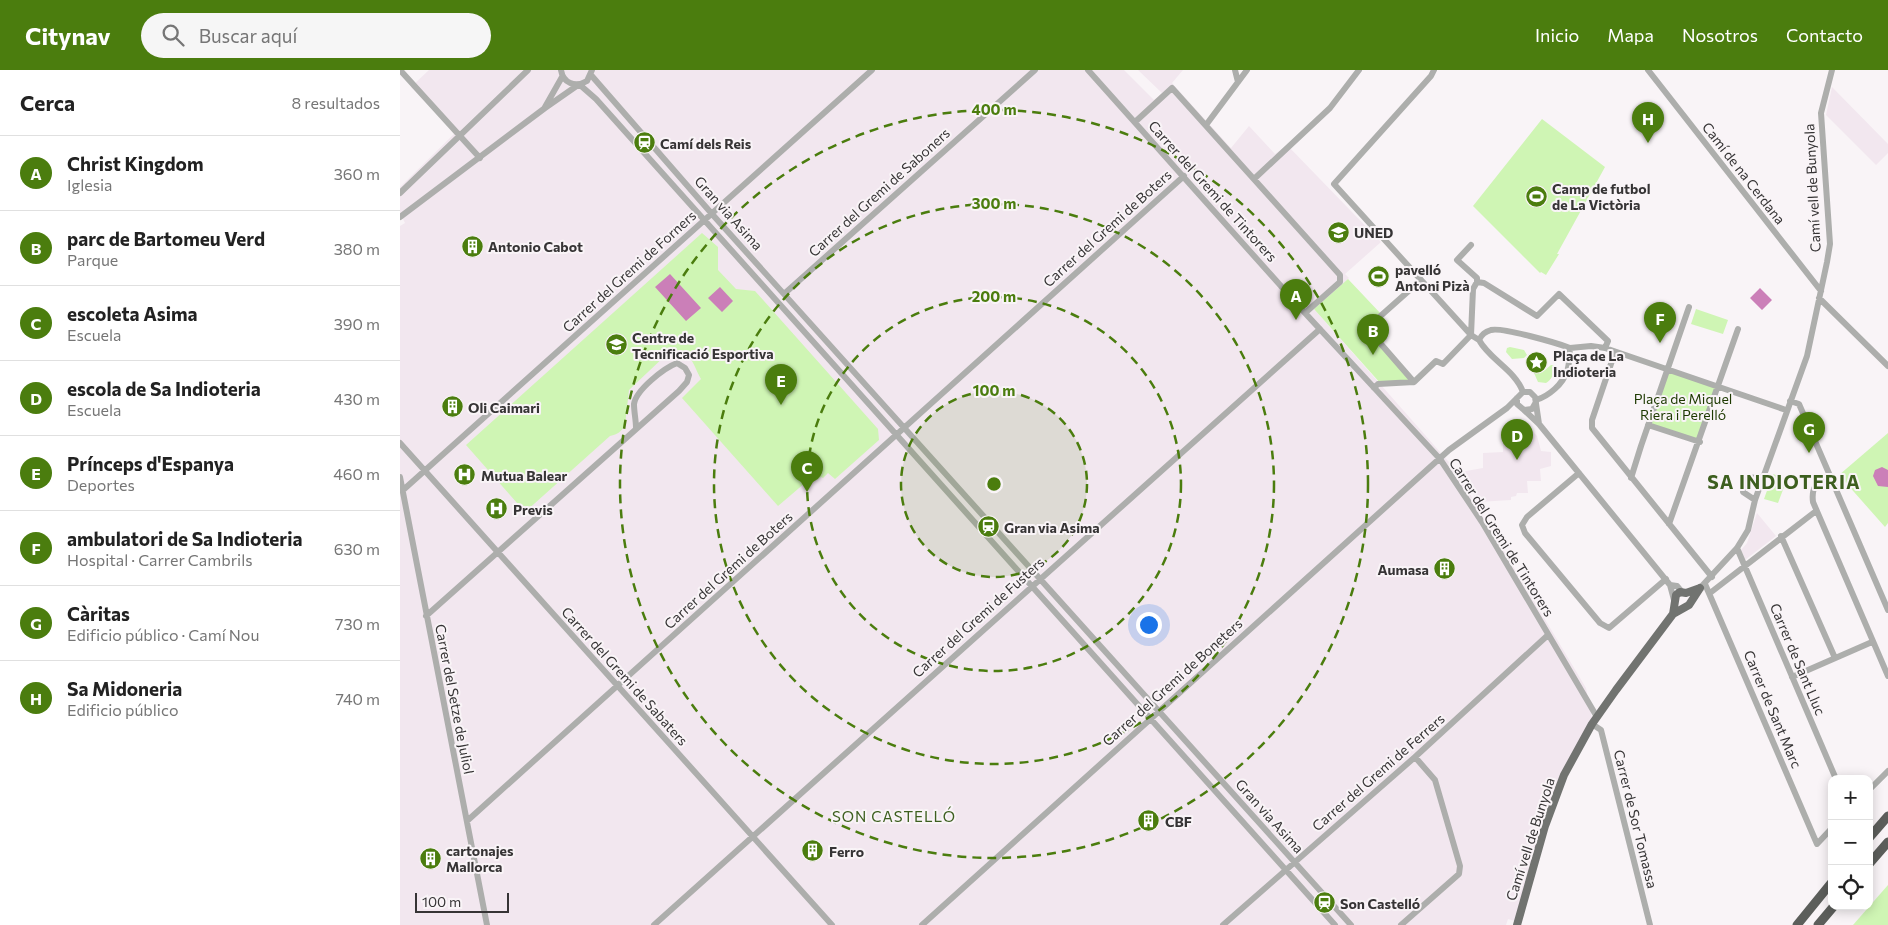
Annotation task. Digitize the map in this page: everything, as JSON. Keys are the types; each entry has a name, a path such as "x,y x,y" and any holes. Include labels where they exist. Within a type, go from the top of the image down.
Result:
{"highway":[{"path":"1873,833 1888,816"},
{"path":"1873,859 1888,842"},
{"path":"1797,925 1828,887"},
{"path":"1818,925 1831,910"}],"main road":[{"path":"1674,614 1674,601 1678,593 1702,586"},
{"path":"1674,601 1682,608 1687,607 1702,586"},
{"path":"1684,592 1691,600"},
{"name":"Camí vell de Bunyola","path":"1517,925 1545,826 1564,775 1595,720 1674,614 1682,608"}],"street":[{"path":"400,70 480,158"},
{"path":"400,193 528,70"},
{"name":"Carrer del Gremi de Forners","path":"402,491 872,70"},
{"name":"Carrer del Gremi de Saboners","path":"784,294 1035,70"},
{"name":"Carrer del Gremi de Tintorers","path":"1088,70 1305,313 1440,459 1482,522 1595,720"},
{"path":"1235,70 1238,82"},
{"path":"1206,126 1247,70"},
{"path":"1254,179 1330,108 1359,70"},
{"path":"1434,70 1431,76 1334,184 1471,335 1479,340 1485,350 1514,377 1524,392"},
{"name":"Camí de na Cerdana","path":"1648,70 1820,294 1888,366"},
{"name":"Camí vell de Bunyola","path":"1702,586 1737,548 1748,530 1755,500 1806,356 1830,244 1821,113 1832,70"},
{"path":"400,217 545,108 587,81 592,72"},
{"name":"Gran via Asima","path":"592,72 712,214 1351,925"},
{"path":"545,108 562,73"},
{"name":"Gran via Asima","path":"562,73 569,83 579,85 596,99 1336,925"},
{"path":"1135,122 1172,88 1340,275 1340,282 1305,313"},
{"name":"Carrer del Gremi de Boters","path":"467,821 1184,176"},
{"path":"1374,388 1378,384 1414,382 1436,361 1443,364 1471,335 1473,289 1477,278 1457,260 1472,245"},
{"path":"1414,382 1367,328 1421,280"},
{"path":"1477,282 1484,283 1537,316 1559,294 1608,341 1605,348"},
{"path":"1631,478 1689,307"},
{"name":"Carrer del Gremi de Fusters","path":"654,925 1320,329"},
{"path":"1479,340 1483,334 1493,329 1549,341 1570,348 1591,346 1605,348 1786,410"},
{"path":"1670,524 1738,330"},
{"path":"1507,408 1532,409 1536,401 1560,384 1568,371 1570,348"},
{"path":"1615,352 1592,420 1592,428 1712,577"},
{"path":"426,616 498,552 636,428 687,382 690,375 685,368 677,363 667,367 639,392 634,402 636,428"},
{"path":"1507,408 1524,392 1530,392 1536,401 1539,424"},
{"path":"1517,398 1517,404 1539,424 1668,582 1674,601"},
{"path":"1790,401 1799,404 1888,610"},
{"name":"Carrer del Gremi de Boneters","path":"922,925 1450,450 1507,408"},
{"path":"1648,425 1700,442"},
{"name":"Carrer del Gremi de Sabaters","path":"400,443 832,925"},
{"path":"1579,473 1527,518 1522,525 1525,533 1600,623 1609,628 1668,582"},
{"path":"1830,474 1814,486 1812,493 1816,511 1888,676"},
{"name":"Carrer del Setze de Juliol","path":"400,477 487,925"},
{"path":"1755,500 1743,492 1744,483 1748,478 1763,477"},
{"path":"1710,593 1816,511"},
{"path":"1782,536 1835,658"},
{"name":"Carrer de Sant Lluc","path":"1737,548 1834,775"},
{"path":"1668,582 1684,592"},
{"name":"Carrer de Sant Marc","path":"1702,586 1710,593 1817,844 1828,832"},
{"name":"Carrer del Gremi de Ferrers","path":"1223,925 1415,757 1548,636"},
{"path":"1792,677 1872,642"},
{"name":"Carrer de Sor Tomassa","path":"1595,720 1601,730 1650,925"},
{"path":"1401,925 1458,874 1460,866 1435,780 1415,757"},
{"path":"1873,786 1888,771"}],"shaded area":[{"path":"429,70 1124,70 1154,100 1162,93 1138,70 1183,70 1172,83 1231,148 1249,126 1275,154 1287,145 1381,242 1345,274 1349,278 1314,309 1455,469 1586,688 1592,718 1564,775 1518,922 1508,919 1506,925 400,925 400,226 405,223 400,213 400,187 455,133 411,87"},
{"path":"1832,87 1888,144 1888,153 1876,165 1826,115"},
{"path":"670,274 701,308 686,321 655,287"},
{"path":"720,287 733,301 722,312 708,298"},
{"path":"1760,288 1772,300 1762,310 1750,298"},
{"path":"1528,426 1537,436 1541,451 1551,452 1551,466 1540,469 1541,481 1527,481 1528,493 1517,493 1516,496 1511,497 1511,500 1478,502 1461,474 1466,471 1483,468 1483,453 1503,452 1503,439 1516,438 1516,433 1521,433"},
{"path":"1882,467 1888,470 1888,487 1878,486 1873,476 1875,470"},
{"path":"1757,513 1776,536 1745,560 1741,550 1747,543"}],"green space":[{"name":"Camp de futbol de La Victòria","path":"1542,119 1605,167 1546,275 1540,273 1473,206"},
{"path":"702,233 718,247 718,270 736,289 755,291 878,429 879,440 835,479 828,473 823,478 821,477 817,480 815,478 807,485 805,483 778,506 682,398 701,379 693,362 682,353 667,354 629,390 625,425 622,429 610,436 525,512 466,445"},
{"path":"1348,279 1382,315 1367,328 1414,382 1381,384 1314,309"},
{"path":"1696,309 1728,320 1723,334 1691,324"},
{"path":"1507,348 1524,350 1527,355 1524,358 1512,359 1506,352"},
{"path":"1554,365 1554,368 1551,378 1546,383 1538,382 1534,373 1545,370"},
{"name":"Plaça de Miquel Riera i Perelló","path":"1667,370 1718,387 1700,442 1648,425"},
{"path":"1888,433 1888,523 1885,527 1839,475"},
{"path":"1773,474 1787,479 1778,503 1764,499"},
{"path":"1888,885 1888,925 1853,925 1866,910 1873,910 1873,902"}],"place":[{"name":"Camí dels Reis","path":"644,143"},
{"name":"Sa Midoneria","path":"1648,143"},
{"name":"Camp de futbol de La Victòria","path":"1536,196"},
{"name":"UNED","path":"1338,232"},
{"name":"Antonio Cabot","path":"472,246"},
{"name":"pavelló Antoni Pizà","path":"1379,277"},
{"name":"Christ Kingdom","path":"1296,320"},
{"name":"ambulatori de Sa Indioteria","path":"1660,343"},
{"name":"Centre de Tecnificació Esportiva","path":"616,345"},
{"name":"parc de Bartomeu Verd","path":"1373,355"},
{"name":"Plaça de La Indioteria","path":"1537,363"},
{"name":"Prínceps d'Espanya","path":"781,405"},
{"name":"Oli Caimari","path":"452,407"},
{"name":"Càritas","path":"1809,453"},
{"name":"escola de Sa Indioteria","path":"1517,460"},
{"name":"Mutua Balear","path":"465,475"},
{"name":"escoleta Asima","path":"807,492"},
{"name":"Previs","path":"497,509"},
{"name":"Gran via Asima","path":"988,527"},
{"name":"Aumasa","path":"1445,569"},
{"name":"CBF","path":"1149,821"},
{"name":"Ferro","path":"813,851"},
{"name":"cartonajes Mallorca","path":"430,858"},
{"name":"Son Castelló","path":"1324,903"}],"district":[{"name":"SA INDIOTERIA","path":"1784,481"},
{"name":"SON CASTELLÓ","path":"894,816"}]}
